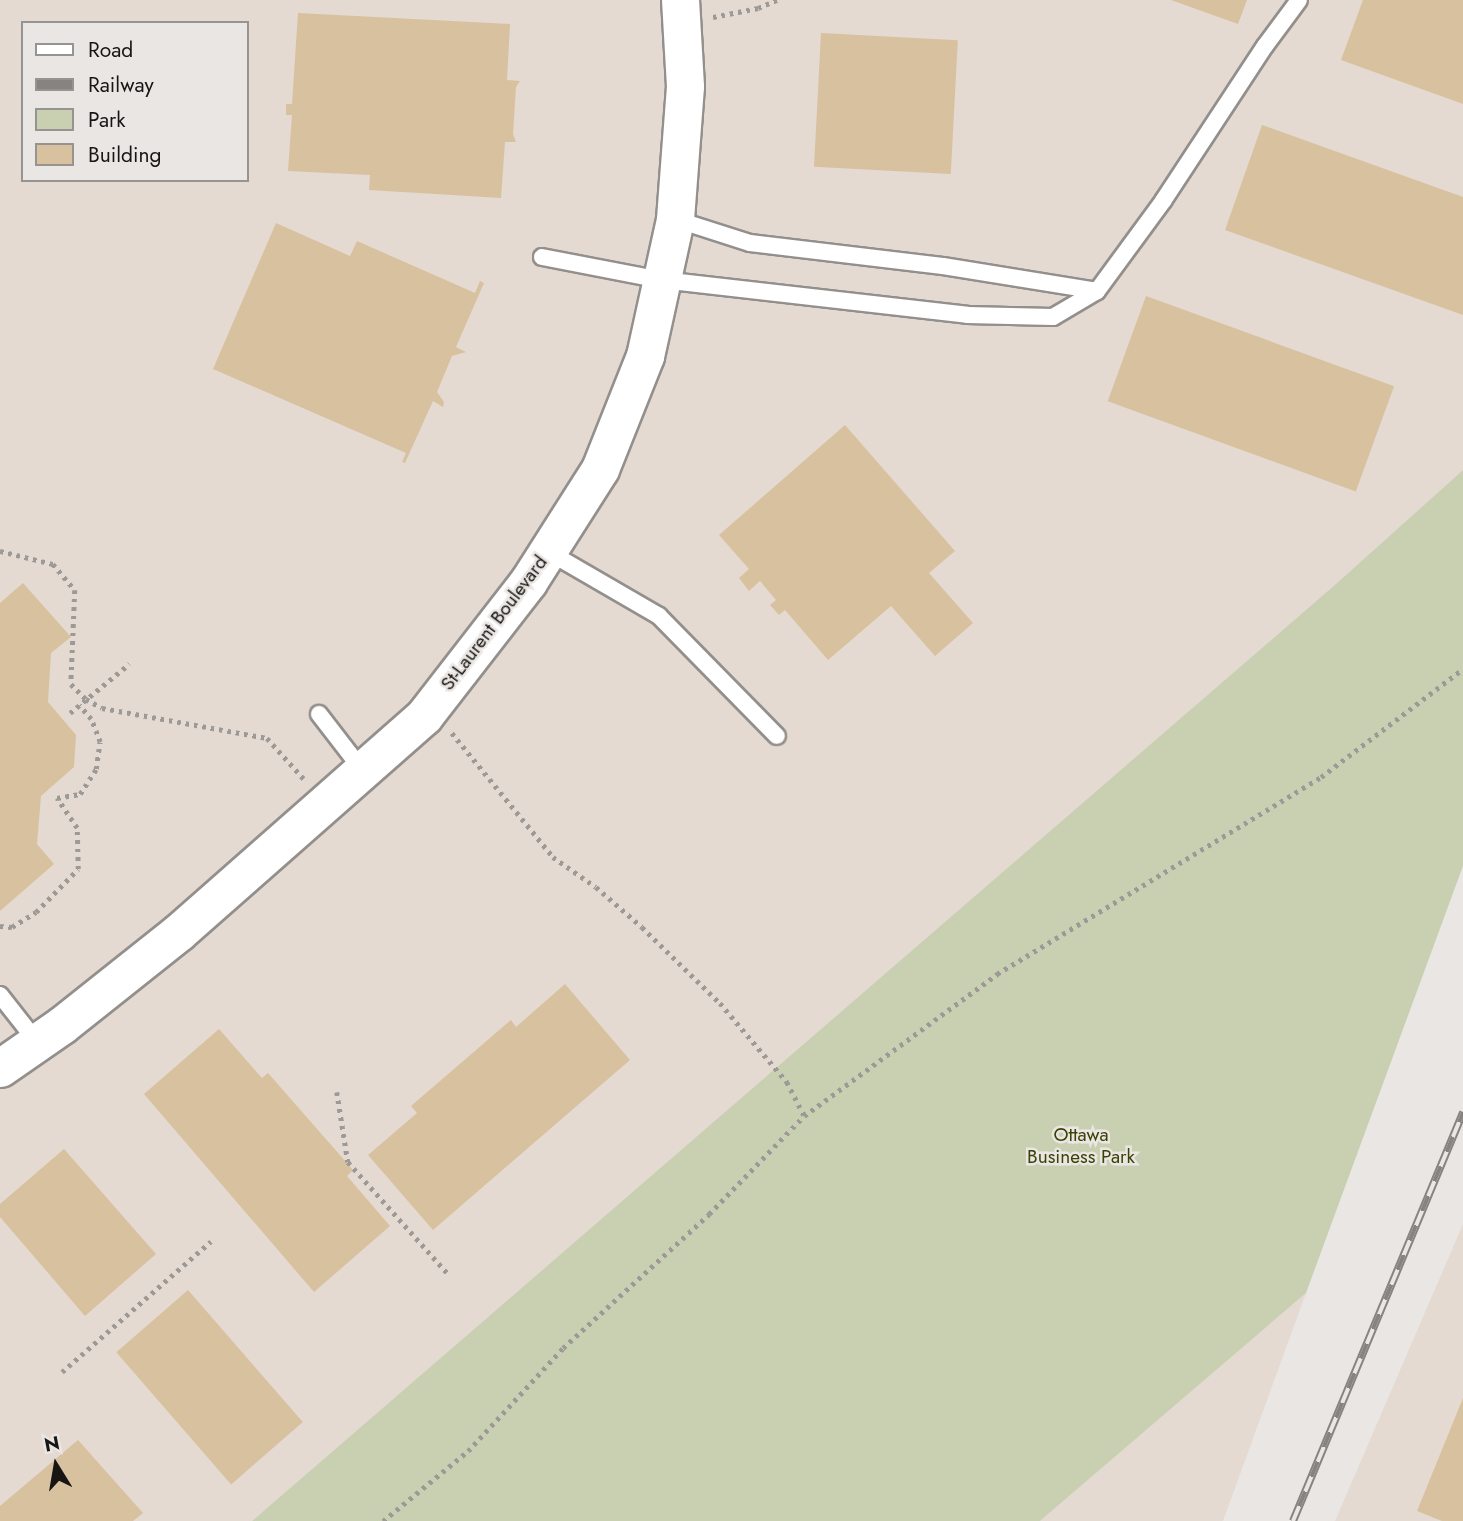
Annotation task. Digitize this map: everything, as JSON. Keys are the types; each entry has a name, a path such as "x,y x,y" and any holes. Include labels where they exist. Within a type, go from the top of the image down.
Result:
{"street":[{"name":"St-Laurent Boulevard","path":"0,1068 179,932 363,771 427,712 528,582 600,469 645,356 676,219 685,86 680,12"}],"lane":[{"path":"542,257 662,280 980,316 1053,317 1097,291 1163,201 1265,46 1299,0"},
{"path":"676,219 750,243 943,266 1097,291"},
{"path":"547,551 659,616 777,736"},
{"path":"319,714 363,771"},
{"path":"0,995 37,1042"}],"path":[{"path":"680,12 758,8 777,0"},
{"path":"0,551 52,564 75,590 71,684 86,699 102,708 267,738 307,783"},
{"path":"70,713 129,664"},
{"path":"383,1521 468,1451 563,1348 709,1214 804,1116 997,974 1321,777 1463,669"},
{"path":"0,926 12,927 36,912 78,869 77,828 57,798 80,794 96,769 100,743 91,719 79,705"},
{"path":"427,712 470,751 553,857 642,927 720,1003 787,1082 804,1116"},
{"path":"337,1092 348,1162 449,1275"},
{"path":"62,1372 211,1241"}],"shaded area":[{"path":"0,0 1463,0 1463,470 1337,583 252,1521 0,1521"},
{"path":"1463,1224 1463,1521 1335,1521"},
{"path":"1306,1293 1223,1521 1040,1521"}],"green space":[{"name":"Ottawa Business Park","path":"1463,470 1463,866 1306,1293 1040,1521 252,1521 1337,583"}],"building":[{"path":"1171,0 1247,0 1238,24"},
{"path":"1363,0 1463,0 1463,104 1341,60"},
{"path":"298,13 510,24 507,80 520,81 516,87 513,134 516,142 505,142 501,198 369,190 370,175 288,171 292,115 286,115 286,104 292,104"},
{"path":"821,33 958,40 951,174 814,167"},
{"path":"1262,125 1463,197 1463,315 1225,230"},
{"path":"276,223 350,256 357,241 475,293 480,281 484,283 456,347 466,352 452,356 437,392 444,402 443,407 433,401 405,463 402,462 406,453 213,369"},
{"path":"1146,296 1394,386 1356,492 1108,401"},
{"path":"845,425 955,551 929,573 973,623 935,656 891,606 828,660 785,610 779,615 770,605 776,600 760,581 749,591 739,578 749,569 719,535"},
{"path":"23,583 71,637 51,653 48,702 76,735 74,767 41,796 37,844 54,864 0,911 0,603"},
{"path":"565,984 630,1060 433,1230 368,1155 417,1113 411,1106 511,1020 516,1027"},
{"path":"219,1029 262,1078 268,1073 353,1170 347,1176 390,1226 314,1292 144,1094"},
{"path":"64,1149 156,1254 85,1316 0,1217 0,1204"},
{"path":"188,1290 303,1422 231,1484 116,1352"},
{"path":"1463,1398 1463,1521 1442,1521 1417,1511"},
{"path":"78,1440 143,1513 133,1521 0,1521 0,1506"}],"railway":[{"path":"1293,1521 1463,1112"}]}
